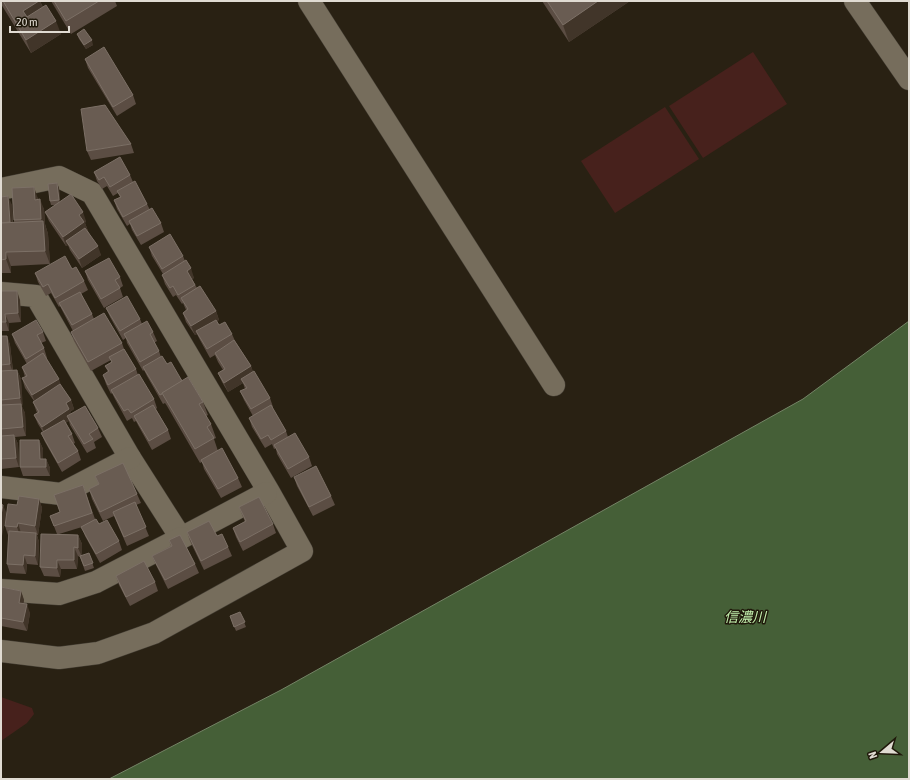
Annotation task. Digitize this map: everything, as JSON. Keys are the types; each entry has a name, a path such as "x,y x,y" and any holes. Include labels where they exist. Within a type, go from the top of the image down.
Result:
{"street":[{"path":"309,1 554,385"},
{"path":"855,1 909,79"},
{"path":"1,189 58,177 92,193 269,492 302,551 154,633 98,653 59,658 1,651"},
{"path":"1,293 36,296 130,458 181,538"},
{"path":"1,487 61,494 130,458"},
{"path":"1,590 59,594 96,582 269,492"}],"shaded area":[{"path":"753,52 787,104 703,158 669,106"},
{"path":"665,107 699,159 615,213 581,161"},
{"path":"1,697 32,708 34,714 27,723 1,741"}],"water":[{"name":"信濃川","path":"909,321 909,779 109,779 281,690 803,399"}],"building":[{"path":"3,1 39,1 23,11 27,17 46,5 56,21 26,40"},
{"path":"54,1 99,1 66,21"},
{"path":"547,1 598,1 563,25"},
{"path":"84,29 92,40 84,45 77,34"},
{"path":"104,47 133,95 113,107 85,59"},
{"path":"105,105 131,144 87,151 81,109"},
{"path":"120,157 130,175 110,187 104,177 99,180 94,172"},
{"path":"135,181 147,204 123,217 114,200 121,197 117,191"},
{"path":"57,183 59,200 50,201 48,184"},
{"path":"34,187 35,200 40,199 41,219 14,220 12,188"},
{"path":"71,194 83,212 79,215 84,222 63,237 45,212"},
{"path":"8,196 10,222 1,223 1,197"},
{"path":"152,208 161,223 137,236 129,221"},
{"path":"43,221 45,251 6,252 6,259 1,260 1,223"},
{"path":"85,228 98,246 79,259 66,241"},
{"path":"170,234 183,256 162,269 149,247"},
{"path":"65,256 72,269 76,267 84,281 55,298 48,284 43,287 35,273"},
{"path":"109,258 120,277 115,280 120,288 101,299 85,271"},
{"path":"186,260 191,268 187,271 195,285 178,295 173,286 170,288 162,275"},
{"path":"200,286 216,311 191,326 183,313 188,309 181,298"},
{"path":"1,291 17,291 18,313 5,314 6,322 1,322"},
{"path":"80,292 92,314 72,325 59,303"},
{"path":"127,296 140,319 120,331 106,308"},
{"path":"104,313 122,343 88,362 71,332"},
{"path":"36,320 43,332 37,335 44,348 26,359 12,334"},
{"path":"216,320 219,325 225,322 232,334 207,349 196,331"},
{"path":"147,321 153,332 150,334 159,351 140,362 124,334"},
{"path":"1,336 7,336 10,364 1,365"},
{"path":"234,340 251,366 224,383 218,373 225,369 215,353"},
{"path":"124,349 136,369 108,385 103,375 109,371 105,366 112,362 109,357"},
{"path":"43,353 59,379 32,395 22,378 27,376 22,367"},
{"path":"162,356 167,364 171,362 182,381 160,395 143,367"},
{"path":"17,370 20,398 1,400 1,371"},
{"path":"254,371 270,398 251,409 240,391 247,388 241,379"},
{"path":"139,374 154,399 131,413 128,409 124,411 111,390"},
{"path":"188,377 203,402 199,404 211,424 207,427 214,438 195,449 162,393"},
{"path":"60,384 71,400 66,403 69,409 42,427 34,415 39,412 33,402"},
{"path":"21,404 23,427 1,429 1,405"},
{"path":"153,405 168,430 149,441 134,416"},
{"path":"271,405 286,431 271,440 268,435 261,439 249,418"},
{"path":"85,406 98,428 89,434 93,439 84,444 67,416"},
{"path":"64,420 72,434 68,436 78,451 58,463 41,433"},
{"path":"295,433 309,457 288,469 274,445"},
{"path":"14,435 16,458 1,459 1,436"},
{"path":"20,440 39,440 40,459 46,459 46,467 20,467"},
{"path":"222,448 238,478 218,489 201,460"},
{"path":"123,463 137,494 100,512 89,489 99,484 95,476"},
{"path":"316,466 331,496 309,507 294,477"},
{"path":"83,485 92,513 54,526 50,516 60,512 54,495"},
{"path":"19,496 39,499 35,526 18,523 17,527 5,526 8,504 17,505"},
{"path":"259,497 273,524 240,542 233,528 246,521 239,507"},
{"path":"135,502 146,527 124,537 113,512"},
{"path":"1,504 3,505 1,515"},
{"path":"96,519 99,524 107,520 119,541 96,554 81,527"},
{"path":"209,521 217,536 222,534 228,547 201,561 187,532"},
{"path":"9,531 36,533 35,556 24,555 23,565 7,564"},
{"path":"41,534 78,535 78,548 74,547 74,560 57,560 57,568 40,567"},
{"path":"180,535 195,564 165,580 152,556 172,546 169,540"},
{"path":"89,553 93,563 84,566 80,556"},
{"path":"144,561 155,582 126,597 116,576"},
{"path":"1,587 21,591 19,603 27,604 23,622 1,618"},
{"path":"240,612 245,622 234,627 230,616"}]}
